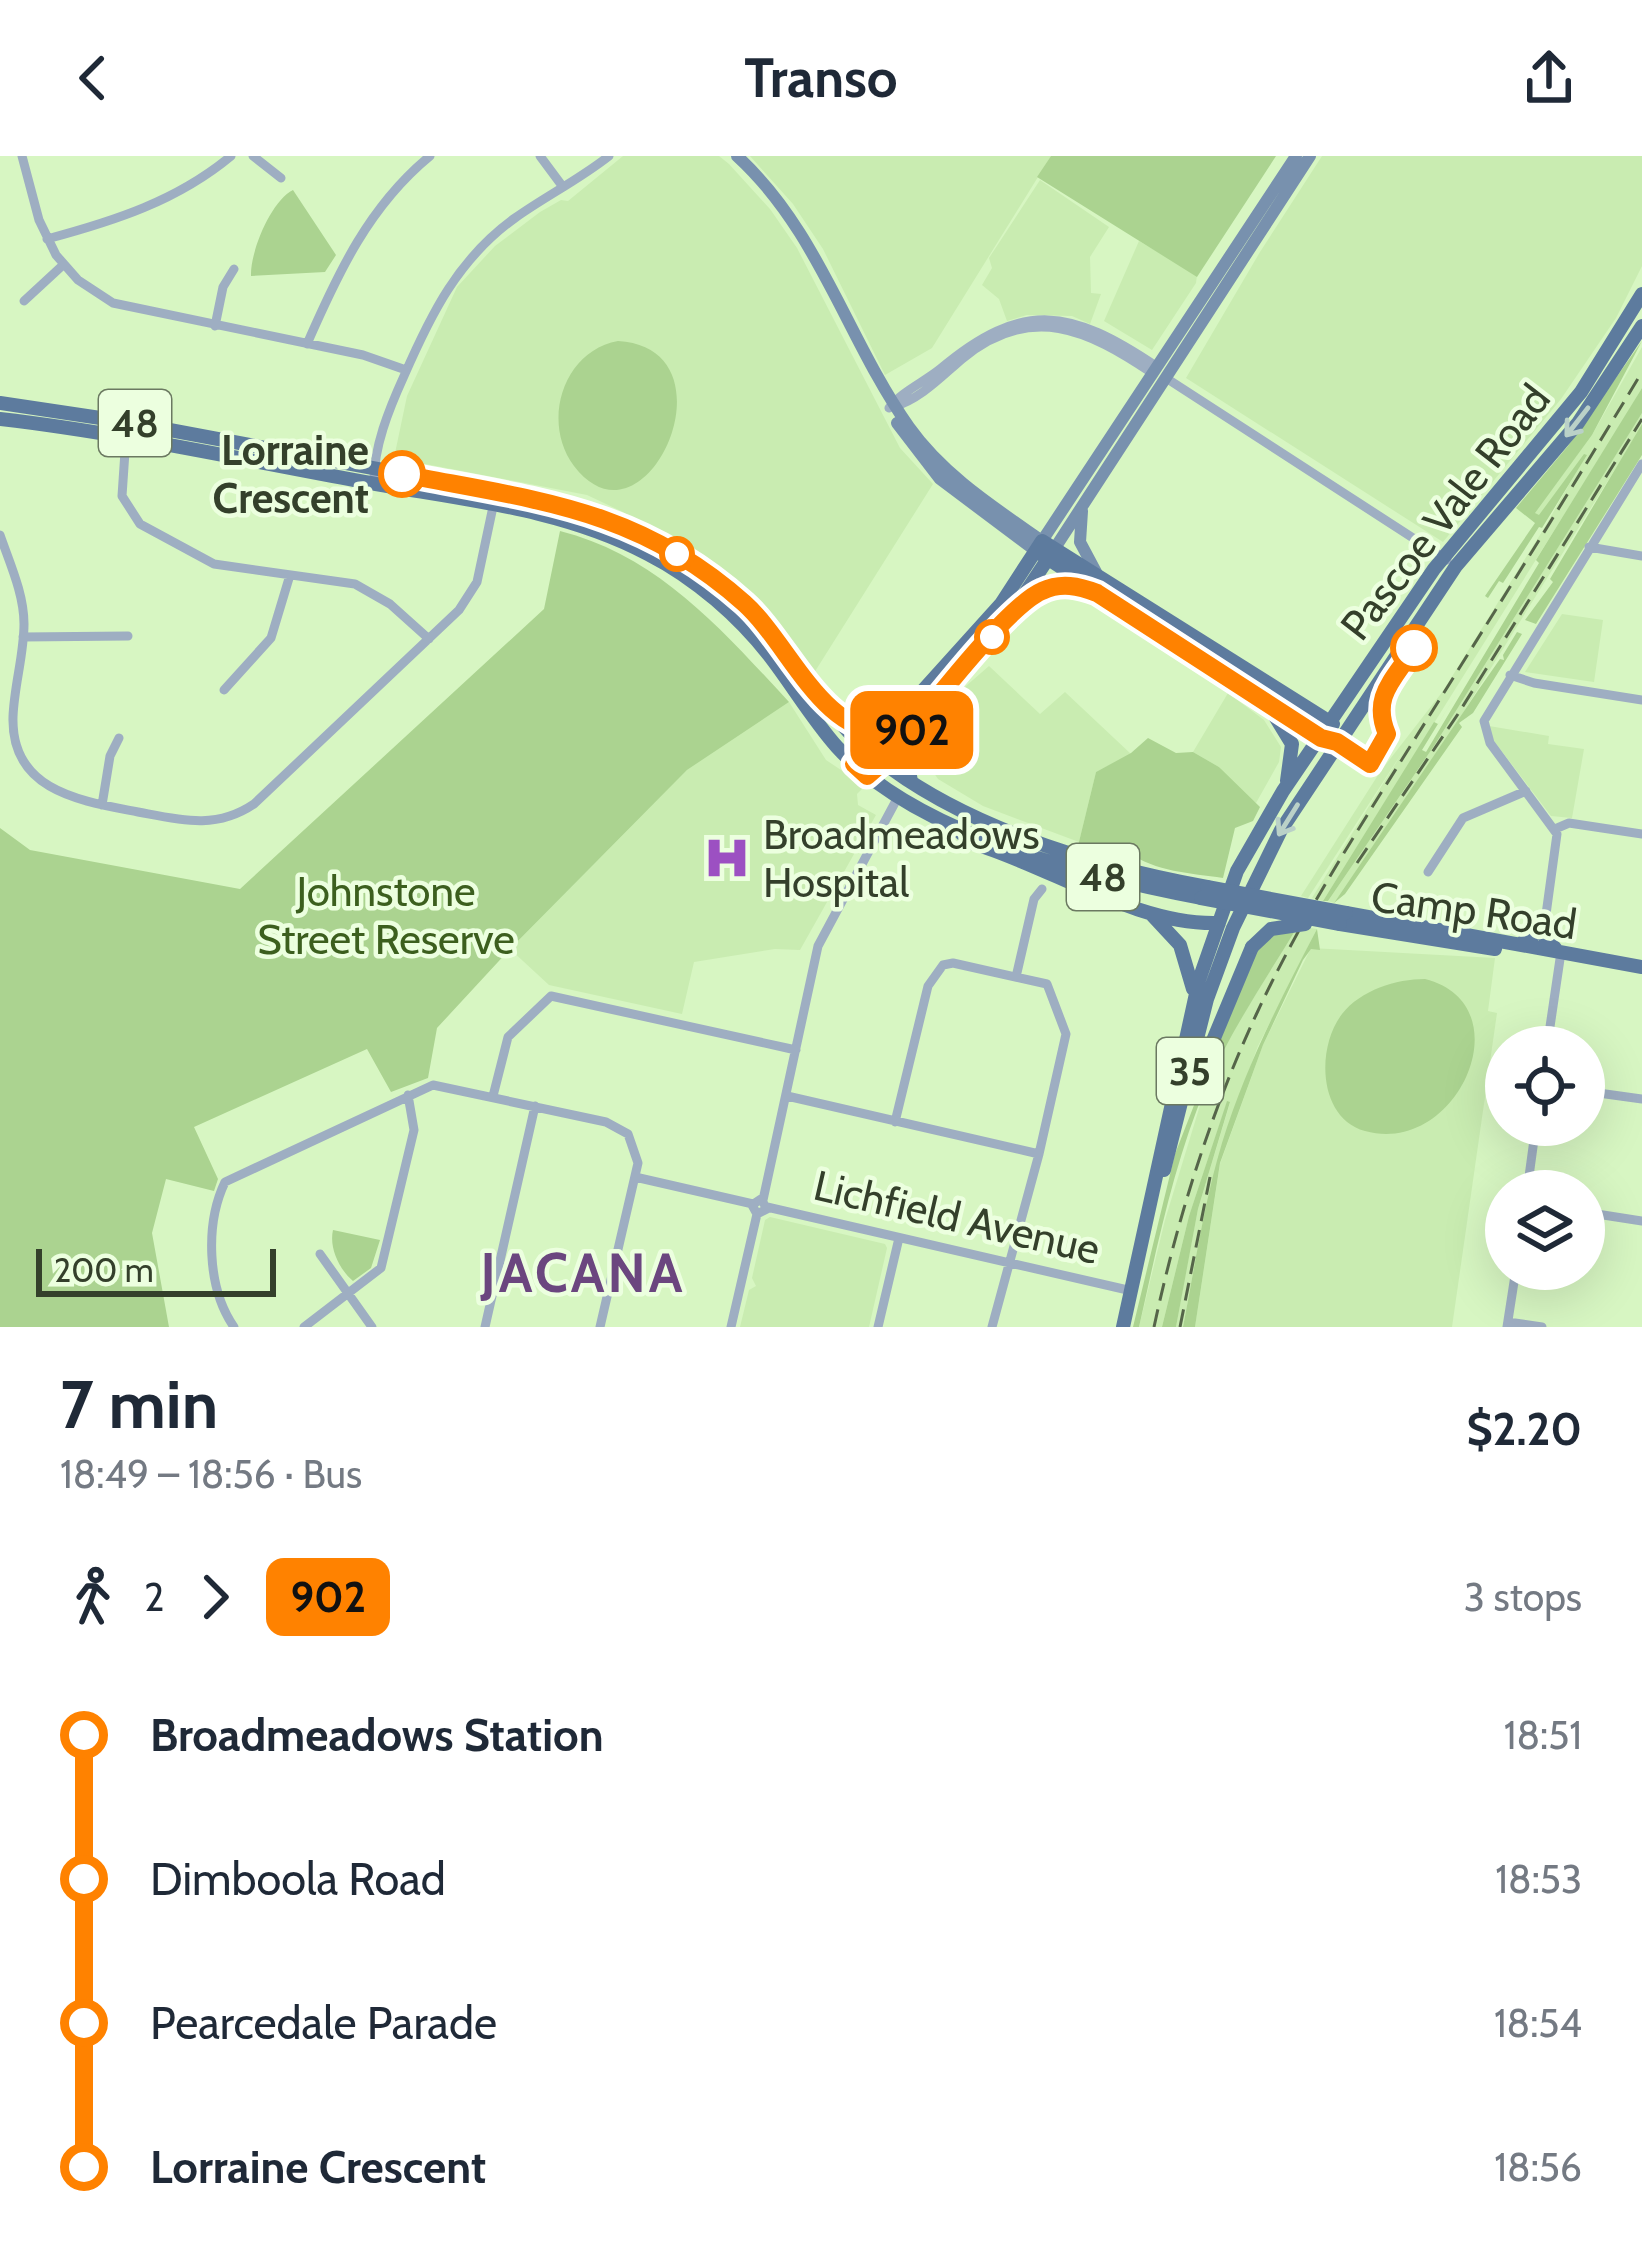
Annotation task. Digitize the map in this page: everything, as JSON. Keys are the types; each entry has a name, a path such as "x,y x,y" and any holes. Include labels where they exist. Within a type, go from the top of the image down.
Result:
{"main road":[{"name":"Pascoe Vale Road","path":"1123,1327 1194,1000 1237,871 1330,721 1581,392 1642,294"},
{"name":"Pascoe Vale Road","path":"1142,1244 1208,999 1246,901 1281,830 1449,561 1577,423 1642,326"},
{"name":"48","path":"0,403 494,498 548,500 699,567 743,602 787,651 828,709 870,752 912,783 957,807 1086,859 1204,892"},
{"name":"48","path":"0,418 126,429"},
{"name":"48","path":"613,529 725,608 867,776 940,820 1091,874 1343,918"},
{"path":"1045,550 1096,572 1330,721 1340,738"},
{"path":"867,776 931,708 1016,584 1045,550"},
{"path":"1045,550 1097,593 1321,738 1340,738"},
{"path":"1014,610 1045,550"},
{"path":"854,764 1014,610 1053,587 1082,587 1097,593"},
{"path":"1261,697 1292,744 1283,791"},
{"path":"912,783 907,760 931,708"},
{"path":"828,709 863,731 889,731"},
{"path":"957,807 977,824 1007,836 1008,845"},
{"path":"940,820 972,843 1142,909 1216,923 1229,918 1246,901"},
{"path":"1142,909 1180,945 1194,1000"},
{"path":"1174,1133 1252,947 1263,934 1280,926 1343,918"},
{"name":"Camp Road","path":"1343,918 1559,955"},
{"name":"Camp Road","path":"1343,918 1642,968"},
{"path":"1516,944 1544,928 1559,955"}],"street":[{"path":"22,156 46,239 64,266 113,303 363,355 406,370"},
{"path":"46,239 153,205 198,182 231,156"},
{"path":"253,156 281,178"},
{"path":"540,156 562,187"},
{"path":"376,474 391,406 406,370 434,309 467,262 502,228 609,156"},
{"path":"737,156 799,228 893,405 950,480 1012,533 1045,550"},
{"path":"1045,550 1084,503 1158,372 1296,156"},
{"path":"1045,550 1064,506 1310,156"},
{"path":"307,344 356,242 426,157"},
{"path":"24,301 64,266"},
{"path":"215,326 224,287 234,269"},
{"path":"893,405 973,351 1024,329 1059,328 1092,336 1158,372 1449,561"},
{"path":"126,429 122,496 140,524 214,564 341,580 368,589 429,640"},
{"path":"1544,928 1558,842 1555,829 1490,743 1484,726 1487,712 1642,464"},
{"path":"950,480 1007,517 1045,550"},
{"path":"0,535 22,602 23,637 13,717 20,752 34,775 74,799 188,821 217,821 241,813 459,610 477,582 494,498"},
{"path":"1084,503 1079,542 1096,572"},
{"path":"1007,517 1038,523 1064,506"},
{"path":"1012,533 1019,550 1016,584"},
{"path":"1589,547 1642,556"},
{"path":"224,690 271,638 290,574"},
{"path":"23,637 128,636"},
{"path":"1510,675 1642,700"},
{"path":"102,805 110,756 119,738"},
{"path":"1428,872 1463,818 1526,791"},
{"path":"731,1327 818,946 898,797"},
{"path":"1555,829 1569,823 1642,834"},
{"path":"1016,977 1034,899 1042,889"},
{"path":"1549,1026 1559,955"},
{"path":"895,1122 928,986 943,965 953,963 1047,984 1066,1034 992,1327"},
{"path":"493,1096 508,1037 550,996 796,1050"},
{"path":"234,1327 222,1304 211,1241 225,1182 433,1085 621,1128 636,1149 600,1327"},
{"path":"304,1327 374,1278 384,1262 414,1130 408,1094"},
{"path":"1605,1094 1642,1100"},
{"path":"787,1096 1039,1154"},
{"path":"484,1327 536,1106"},
{"name":"Lichfield Avenue","path":"634,1177 1132,1291"},
{"path":"1605,1215 1642,1221"},
{"path":"878,1327 899,1238"},
{"path":"320,1254 372,1327"},
{"path":"1513,1290 1508,1324 1542,1327"}],"shaded area":[{"path":"623,156 719,156 729,164 797,248 900,448 933,484 814,673 769,615 723,574 623,512 587,495 394,458 407,396 457,287 495,246 540,212 568,201"},
{"path":"750,156 1051,156 932,348 885,375 823,249 793,204"},
{"path":"1322,156 1642,156 1642,266 1616,318 1561,399 1443,542 1186,378"},
{"path":"1040,180 1109,227 1090,257 1091,293 1101,294 1090,324 1072,316 1027,315 1007,321 999,299 982,285 992,268 989,258"},
{"path":"1139,241 1197,275 1152,350 1104,321"},
{"path":"1642,347 1642,388 1615,433 1323,901 1312,898 1407,745 1308,898 1301,896 1380,772 1443,691 1586,455 1539,516 1534,513 1592,435"},
{"path":"1642,413 1642,424 1624,455 1456,724 1334,903 1328,901 1434,746"},
{"path":"1562,614 1603,620 1594,682 1525,672"},
{"path":"989,666 1040,714 1065,692 1131,754 1096,772 1079,842 983,806 938,779 927,763 926,741 966,686"},
{"path":"1228,693 1264,720 1281,747 1279,762 1256,803 1219,767 1193,752"},
{"name":"Broadmeadows Hospital","path":"789,702 826,760 865,786 857,794 858,805 876,815 800,950 775,949 694,962 682,1014 549,985 510,949 687,770"},
{"path":"1489,726 1549,736 1548,744 1584,749 1572,818 1551,816 1491,737"},
{"path":"1298,926 1317,929 1258,1046 1228,1126 1201,1230 1183,1327 1176,1327 1198,1209 1227,1102 1189,1216 1162,1327 1139,1327 1205,1089 1228,1039"},
{"path":"1311,948 1495,958 1488,1011 1497,1013 1495,1026 1485,1026 1485,1097 1452,1327 1195,1327 1220,1164 1263,1045"},
{"path":"770,1217 885,1244 869,1327 740,1327 749,1290 756,1286 752,1278 765,1220"}],"green space":[{"path":"1051,156 1276,156 1197,277 1037,177"},
{"path":"293,190 336,255 325,272 251,276 263,228"},
{"path":"618,341 654,352 673,377 677,408 669,441 652,470 628,487 602,488 574,466 564,448 559,410 571,373 599,347"},
{"path":"1642,341 1592,435 1535,513 1539,515 1587,455 1542,528 1488,598 1485,596 1535,523 1516,508 1568,446"},
{"path":"1642,388 1642,413 1629,434 1434,746 1328,901 1323,901 1434,722 1438,724 1422,750 1426,752"},
{"path":"1642,424 1642,455 1536,624 1525,620 1553,582 1550,579"},
{"name":"Johnstone Street Reserve","path":"560,531 596,543 659,577 714,623 789,702 687,770 510,949 437,1028 428,1078 391,1092 367,1049 194,1127 218,1179 214,1191 166,1179 152,1233 169,1327 0,1327 0,828 30,850 240,889 544,609"},
{"path":"1517,632 1522,634 1473,713 1459,723 1462,727 1345,894 1334,903 1479,689 1500,659 1504,660"},
{"path":"1148,738 1176,753 1193,752 1219,767 1260,807 1253,821 1235,828 1223,878 1162,868 1128,852 1121,863 1077,850 1096,772"},
{"path":"1298,926 1206,1087 1175,1175 1139,1327 1133,1327 1175,1154 1255,949 1269,934"},
{"path":"1317,929 1320,950 1311,949 1303,960 1263,1045 1220,1163 1195,1327 1183,1327 1210,1188 1231,1115 1265,1034"},
{"path":"1425,979 1455,994 1471,1017 1474,1045 1467,1074 1451,1101 1428,1122 1398,1133 1365,1131 1349,1124 1330,1097 1326,1080 1334,1028 1342,1014 1369,992"},
{"path":"1227,1101 1198,1209 1176,1327 1162,1327 1189,1216"},
{"path":"333,1230 380,1240 371,1268 353,1281 336,1258"}],"railway":[{"path":"1154,1327 1184,1207 1210,1129 1272,982 1343,854 1642,372"},
{"path":"1357,863 1458,714 1642,419"},
{"path":"1180,1327 1210,1177"}],"bus line":[{"name":"902","path":"402,474 580,508 640,532 699,567 764,622 828,709 863,731 889,731 854,764 867,776 884,763 1014,610 1053,587 1082,587 1097,593 1321,738 1337,742 1370,764 1387,734 1379,716 1380,700 1414,648"}],"place":[{"name":"Lorraine Crescent","path":"402,474"},
{"name":"Broadmeadows Hospital","path":"727,858"}],"district":[{"name":"JACANA","path":"583,1273"}]}
